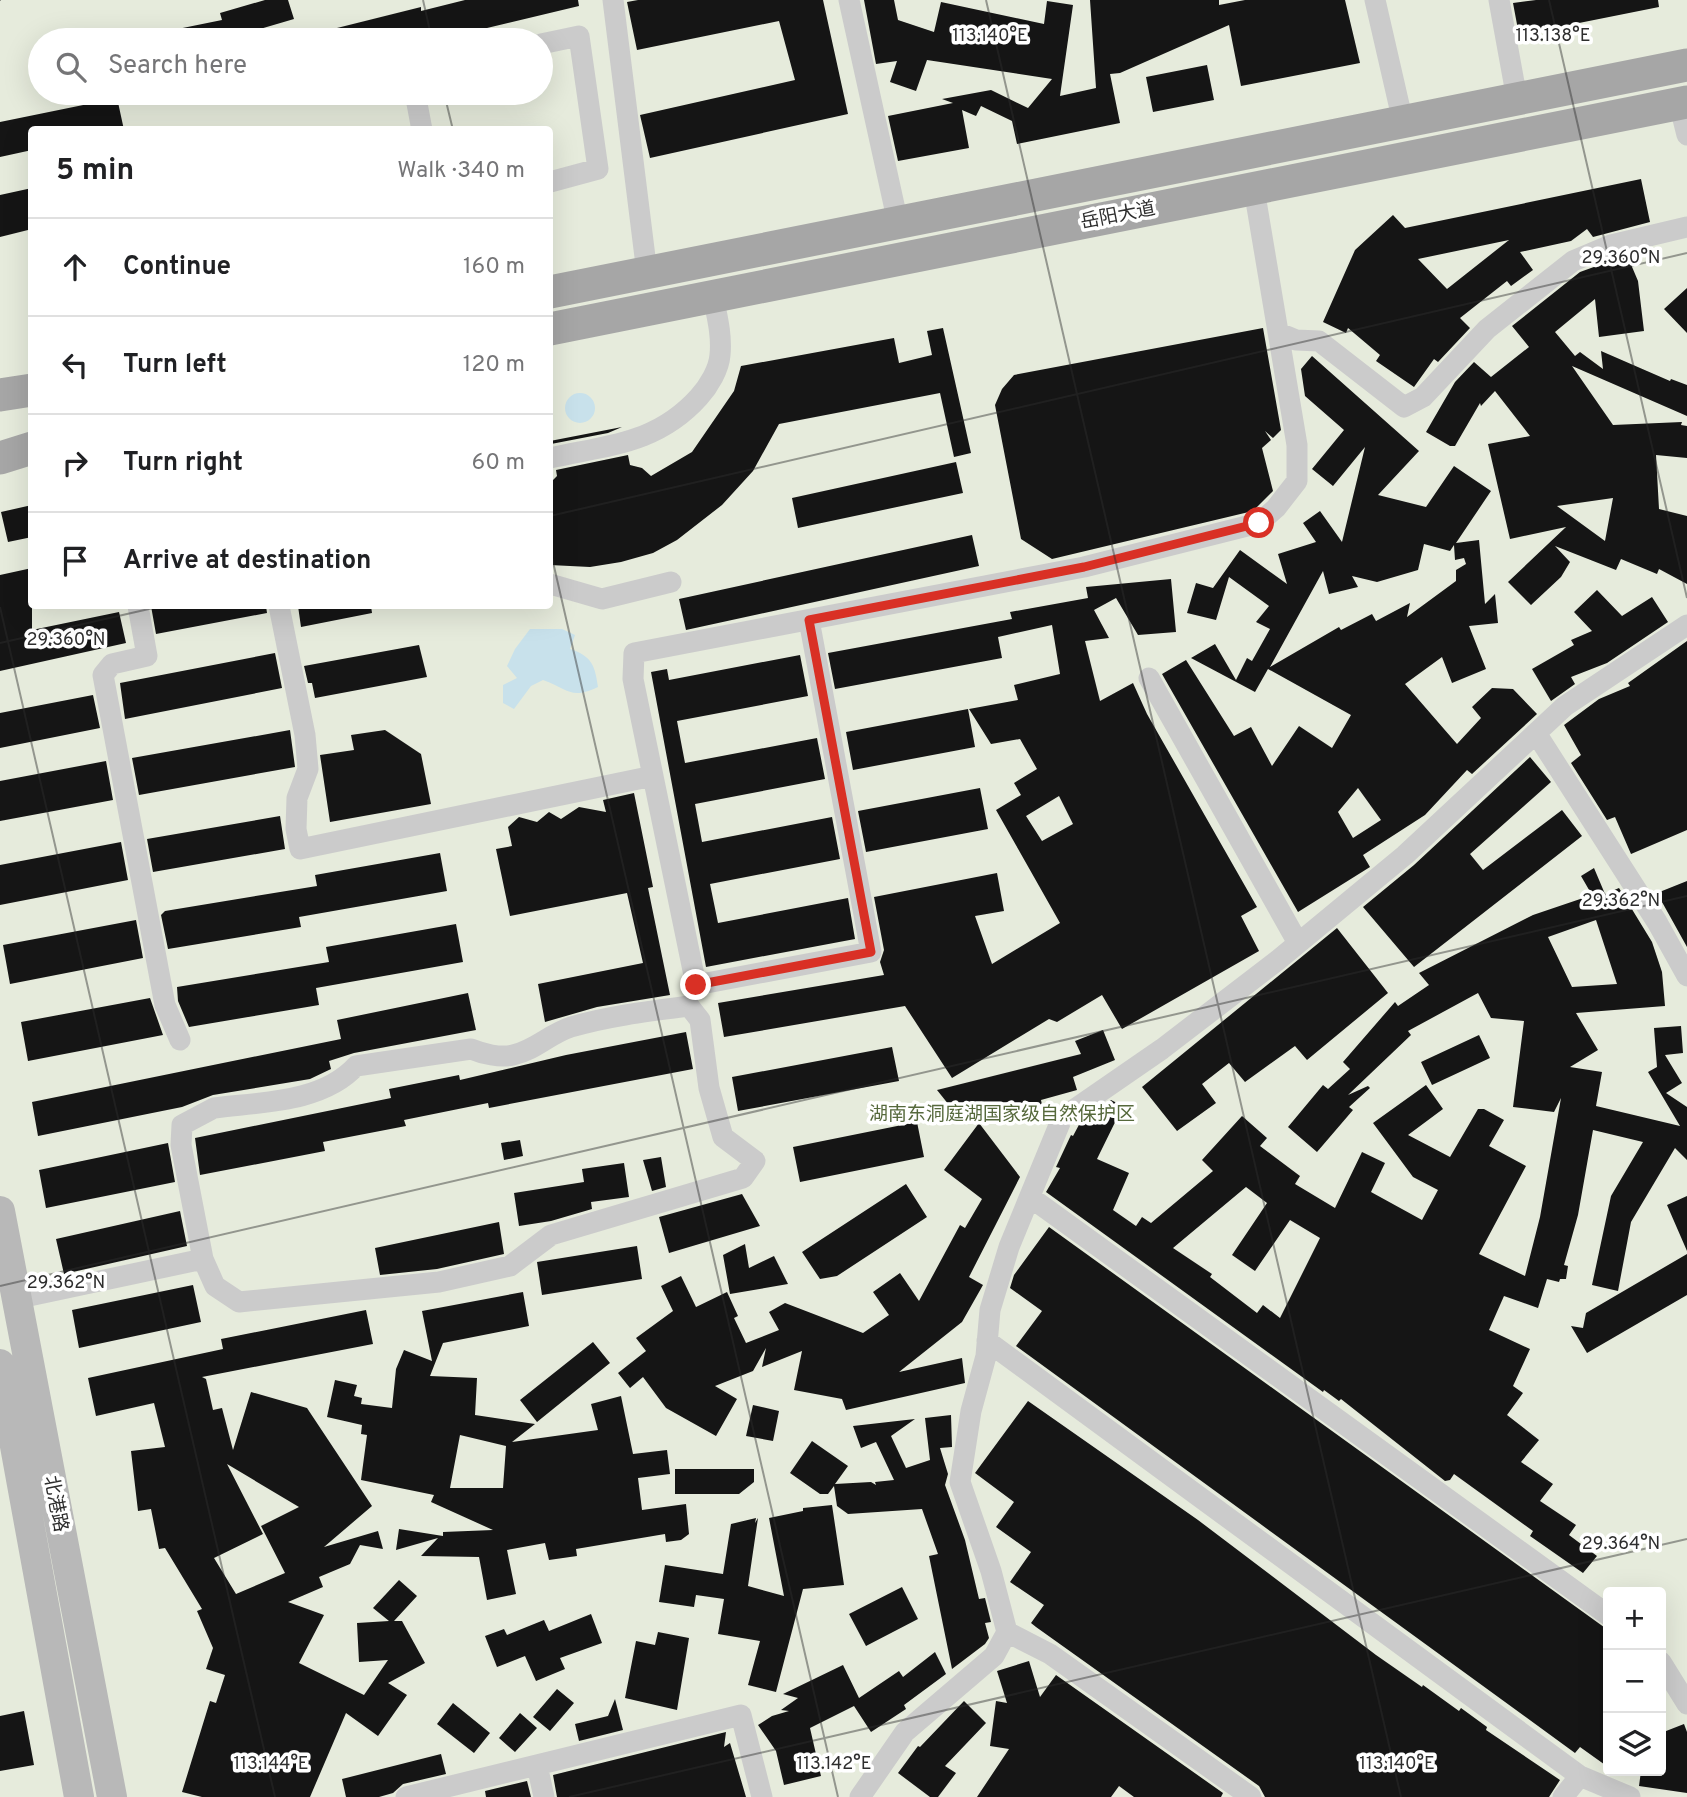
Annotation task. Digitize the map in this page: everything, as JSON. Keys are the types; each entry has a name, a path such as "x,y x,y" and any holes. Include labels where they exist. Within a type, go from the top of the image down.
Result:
{"main road":[{"name":"岳阳大道","path":"553,291 1687,65"},
{"name":"岳阳大道","path":"553,328 1254,189 1684,113"},
{"path":"0,395 28,391"},
{"path":"0,458 28,449"},
{"name":"北港路","path":"0,1211 112,1797"},
{"name":"北港路","path":"0,1364 79,1797"}],"street":[{"path":"614,0 647,273"},
{"path":"849,0 898,223"},
{"path":"1375,0 1403,122"},
{"path":"1499,0 1517,99"},
{"path":"553,41 579,36 598,169 553,181"},
{"path":"417,105 421,126"},
{"path":"689,1006 696,985 633,679 634,653 1084,567 1259,523 1297,481 1297,445 1254,189"},
{"path":"1279,332 1296,340 1319,341 1404,407 1423,397 1488,329 1573,261 1611,244 1687,227"},
{"path":"553,457 646,436 680,418 708,387 720,358 720,332 713,296"},
{"path":"553,585 602,599 671,582"},
{"path":"139,609 147,656 112,664 103,675 165,1004 180,1040"},
{"path":"280,609 305,735 307,769 297,798 296,829 300,849 653,776"},
{"path":"696,985 871,952 809,620"},
{"path":"860,1797 905,1732 995,1656 1007,1632 991,1571 960,1482 971,1411 987,1342 990,1310 1005,1260 1062,1118 1162,1049 1298,943 1405,855 1565,706 1687,625"},
{"path":"1149,678 1298,943"},
{"path":"1536,733 1657,922 1687,976"},
{"path":"689,1006 700,1020 709,1088 723,1137 755,1161 743,1178 551,1236 510,1266 439,1282 239,1302 215,1286 203,1259 181,1145 182,1125 214,1108 314,1093 345,1078 356,1066 471,1049 482,1054 510,1056 535,1049 550,1035 573,1027 689,1006"},
{"path":"1030,1198 1603,1611"},
{"path":"15,1299 203,1259"},
{"path":"987,1342 1580,1776 1630,1797"},
{"path":"1007,1632 1050,1654 1251,1797"},
{"path":"1666,1670 1687,1704"},
{"path":"406,1797 741,1716 762,1797"},
{"path":"537,1765 544,1797"},
{"path":"1563,1797 1580,1776"}],"green space":[{"name":"湖南东洞庭湖国家级自然保护区","path":"0,0 1687,0 1687,1797 0,1797"}],"water":[{"path":"580,393 591,397 595,408 591,419 580,423 569,419 565,408 569,397"},
{"path":"530,629 562,629 575,635 570,649 583,655 591,663 598,687 575,693 543,680 531,686 514,709 503,703 503,685 517,678 507,666 515,649"}],"building":[{"path":"265,0 288,0 294,19 264,28 183,28 222,20 220,13"},
{"path":"465,0 578,0 579,6 487,28 337,28 421,7 421,11"},
{"path":"823,0 848,114 650,158 640,115 795,80 779,21 637,50 627,2"},
{"path":"864,0 894,0 898,20 934,32 941,2 1044,24 1047,1 1073,5 1060,96 1096,88 1090,0 1219,0 1219,5 1245,0 1345,0 1360,63 1241,86 1229,25 1120,73 1110,74 1120,123 1017,144 1012,121 981,106 976,116 962,110 969,148 898,161 888,116 953,103 942,99 991,90 1028,108 1052,79 927,60 916,91 890,82 897,61 876,64"},
{"path":"1536,0 1658,0 1659,7 1519,35 1513,3"},
{"path":"1207,65 1214,100 1153,112 1146,77"},
{"path":"83,105 119,105 123,126 28,126 28,151 0,157 0,122"},
{"path":"1641,179 1650,222 1593,237 1587,229 1571,241 1520,252 1533,270 1511,286 1507,281 1460,318 1470,328 1438,362 1434,359 1414,387 1376,361 1380,355 1348,328 1346,333 1323,322 1355,250 1393,215 1405,228","holes":["1509,240 1447,289 1418,259"]},
{"path":"28,189 28,230 0,237 0,195"},
{"path":"1627,255 1638,281 1644,331 1599,337 1595,299 1555,332 1575,356 1580,352 1603,369 1601,351 1670,381 1671,379 1687,385 1687,416 1572,366 1613,425 1682,422 1681,425 1687,426 1687,458 1656,455 1659,509 1687,516 1687,584 1659,569 1657,574 1621,559 1616,570 1555,546 1570,562 1561,577 1531,605 1508,582 1566,527 1510,539 1488,444 1530,436 1495,391 1481,406 1480,403 1455,446 1450,446 1426,432 1455,382 1474,362 1491,377 1529,347 1512,326 1580,272","holes":["1613,498 1605,541 1557,506"]},
{"path":"1687,288 1687,333 1664,309"},
{"path":"943,328 971,453 954,457 940,393 779,424 753,471 722,505 677,540 653,553 621,562 590,567 553,565 553,480 557,476 556,470 628,455 630,465 642,468 651,476 692,452 734,391 741,366 894,338 899,363 932,355 927,331"},
{"path":"1263,328 1281,430 1273,438 1265,431 1271,440 1262,448 1273,491 1253,511 1052,559 1021,539 995,405 1002,389 1014,375"},
{"path":"1312,356 1419,451 1378,495 1426,507 1454,466 1491,491 1456,543 1479,540 1485,604 1495,594 1498,623 1469,626 1486,669 1452,683 1442,657 1405,684 1457,744 1481,718 1472,707 1492,688 1513,689 1537,714 1472,774 1467,770 1425,815 1363,855 1370,867 1298,912 1162,674 1186,660 1234,736 1251,727 1272,766 1299,726 1332,748 1351,715 1268,669 1255,692 1191,658 1215,644 1236,680 1247,658 1252,661 1270,629 1256,622 1269,606 1229,577 1216,620 1187,613 1196,583 1213,588 1240,550 1287,584 1278,554 1316,542 1303,523 1320,511 1342,542 1365,447 1333,486 1312,469 1344,430 1305,396 1301,369","holes":["1424,544 1450,551 1454,545 1455,560 1464,558 1466,564 1456,570 1456,581 1407,617 1410,603 1376,621 1372,614 1341,630 1339,627 1270,667 1323,571 1329,594 1358,587 1352,576 1377,582 1418,570","1358,788 1381,820 1353,838 1338,812"]},
{"path":"622,427 608,433 553,444 553,440"},
{"path":"956,462 963,493 798,528 792,498"},
{"path":"28,506 28,538 8,542 1,512"},
{"path":"972,535 979,566 686,630 679,599"},
{"path":"28,569 28,609 32,609 32,630 119,612 126,643 0,671 0,575"},
{"path":"1171,579 1176,632 1138,635 1116,598 1094,610 1109,638 1085,641 1100,701 1133,683 1147,714 1257,907 1241,916 1259,951 1122,1029 1102,995 1057,1022 1049,1019 952,1078 905,1006 724,1037 718,1003 884,975 880,962 884,950 874,897 997,873 1004,911 975,916 992,964 1060,923 996,810 1021,795 1014,783 1037,769 1020,739 991,744 969,709 1018,700 1014,685 1060,674 1052,625 998,637 1002,658 835,689 828,653 1012,619 1010,612 1088,598 1086,587","holes":["1059,796 1073,824 1042,841 1026,816"]},
{"path":"1597,590 1622,616 1652,597 1668,622 1607,663 1571,677 1575,684 1551,701 1532,669 1574,645 1571,640 1592,631 1574,612"},
{"path":"152,609 266,609 267,613 156,634"},
{"path":"298,609 371,609 372,613 301,627"},
{"path":"1687,641 1687,830 1631,854 1615,817 1607,820 1571,763 1581,755 1564,725 1599,699 1630,686 1628,683"},
{"path":"419,645 427,677 315,698 312,683 308,683 304,666"},
{"path":"275,653 282,688 125,719 120,683"},
{"path":"800,655 808,696 677,721 685,763 817,738 825,779 695,804 702,842 832,817 840,859 710,884 718,923 848,898 855,939 706,967 651,672 667,669 669,680"},
{"path":"93,695 100,728 0,748 0,713"},
{"path":"968,709 975,747 853,770 846,732"},
{"path":"290,730 295,767 139,795 132,758"},
{"path":"385,730 421,754 431,804 330,822 320,755 354,750 351,735"},
{"path":"1530,757 1551,782 1470,854 1483,870 1562,810 1582,836 1414,967 1363,907 1414,865"},
{"path":"106,761 113,800 0,821 0,781"},
{"path":"980,788 988,829 866,852 858,811"},
{"path":"634,793 653,887 648,888 670,995 597,1007 545,1022 538,984 643,963 627,893 510,916 496,849 512,846 508,827 519,817 537,822 549,812 561,819 579,807 606,812 603,800"},
{"path":"280,816 285,849 153,872 147,839"},
{"path":"121,842 128,880 0,905 0,865"},
{"path":"440,853 447,891 299,917 301,927 168,949 161,915 165,911 317,886 315,875"},
{"path":"1594,868 1605,894 1619,888 1652,942 1662,972 1665,1006 1576,1013 1598,1050 1570,1067 1602,1072 1596,1106 1680,1126 1648,1072 1657,1067 1654,1028 1681,1026 1683,1053 1665,1055 1682,1083 1666,1093 1687,1107 1687,1160 1675,1148 1631,1222 1618,1291 1592,1285 1611,1196 1643,1142 1593,1130 1578,1215 1564,1265 1568,1266 1566,1279 1560,1279 1559,1282 1547,1279 1538,1308 1504,1296 1489,1330 1530,1349 1513,1386 1523,1393 1507,1415 1539,1440 1521,1462 1553,1484 1540,1501 1576,1525 1569,1535 1597,1556 1583,1573 1530,1536 1533,1531 1454,1474 1450,1480 1445,1481 1341,1399 1339,1401 1324,1390 1323,1392 1046,1192 1060,1168 1056,1167 1071,1135 1073,1136 1081,1121 1111,1100 1123,1106 1097,1159 1129,1173 1113,1210 1136,1226 1142,1217 1151,1223 1213,1171 1202,1160 1242,1116 1267,1138 1260,1146 1300,1176 1295,1184 1335,1208 1362,1152 1385,1163 1371,1192 1422,1220 1438,1190 1413,1177 1373,1123 1426,1085 1443,1109 1408,1135 1450,1157 1478,1109 1484,1109 1504,1120 1489,1146 1526,1166 1479,1254 1525,1276 1540,1217 1561,1098 1554,1112 1513,1107 1524,1021 1491,1018 1478,993 1408,1031 1411,1035 1348,1095 1368,1086 1370,1088 1349,1107 1353,1110 1317,1152 1288,1127 1323,1085 1328,1089 1350,1069 1343,1062 1395,1002 1398,1006 1429,985 1419,973 1533,915 1592,895 1581,876","holes":["1596,920 1617,984 1572,987 1548,937","1246,1187 1267,1203 1232,1255 1255,1271 1290,1220 1320,1238 1280,1318 1263,1305 1257,1313 1210,1277 1212,1274 1173,1248"]},
{"path":"1687,881 1687,947 1657,893"},
{"path":"136,920 143,958 10,984 3,945"},
{"path":"456,924 463,962 316,988 319,1005 189,1027 178,1001 177,987 329,962 326,947"},
{"path":"1337,928 1388,993 1307,1060 1295,1046 1245,1082 1229,1063 1202,1084 1216,1103 1177,1131 1142,1087"},
{"path":"468,993 476,1030 354,1053 329,1061 331,1069 310,1079 213,1095 182,1107 38,1136 32,1102 341,1039 337,1020"},
{"path":"150,998 163,1035 28,1061 21,1022"},
{"path":"1103,1030 1115,1060 1073,1077 1077,1090 1041,1100 1042,1105 1010,1112 1008,1102 961,1120 937,1090 1081,1054 1075,1041"},
{"path":"686,1032 693,1069 489,1108 488,1103 404,1120 406,1126 323,1142 325,1151 200,1175 195,1138 391,1098 389,1089 459,1075 460,1080 566,1055"},
{"path":"1479,1035 1490,1058 1432,1085 1421,1062"},
{"path":"892,1047 899,1081 738,1111 732,1077"},
{"path":"917,1122 924,1157 800,1182 793,1147"},
{"path":"979,1123 1020,1177 969,1277 983,1285 962,1322 899,1372 962,1358 965,1383 846,1410 842,1399 794,1390 802,1351 762,1367 766,1348 753,1371 715,1386 737,1399 716,1436 666,1408 643,1377 630,1388 618,1373 646,1351 636,1338 673,1311 661,1286 681,1276 696,1307 727,1292 738,1316 734,1318 746,1343 779,1330 769,1312 785,1303 863,1333 889,1315 873,1292 900,1273 919,1301 960,1225 965,1228 982,1199 944,1170"},
{"path":"520,1140 523,1156 504,1160 501,1143"},
{"path":"168,1143 175,1182 46,1208 39,1170"},
{"path":"661,1157 666,1187 652,1191 643,1160"},
{"path":"624,1163 629,1197 591,1202 592,1209 551,1221 519,1226 514,1193 584,1182 582,1169"},
{"path":"906,1184 927,1217 837,1276 820,1279 802,1252"},
{"path":"742,1194 760,1226 669,1253 659,1217"},
{"path":"1687,1196 1687,1251 1667,1205"},
{"path":"180,1211 187,1246 64,1274 56,1239"},
{"path":"499,1222 504,1254 437,1269 380,1275 375,1248"},
{"path":"1049,1227 1603,1626 1603,1763 1580,1747 1575,1753 1016,1346 1042,1311 1010,1288 1014,1275"},
{"path":"745,1244 749,1268 774,1256 788,1284 730,1294 723,1255"},
{"path":"637,1246 642,1279 542,1295 537,1262"},
{"path":"1687,1254 1687,1295 1587,1353 1571,1326 1583,1328 1586,1313"},
{"path":"193,1285 201,1322 79,1348 72,1310"},
{"path":"523,1292 529,1326 443,1343 430,1376 477,1378 475,1415 535,1424 512,1442 598,1430 591,1404 621,1396 633,1454 667,1450 670,1474 638,1478 642,1510 686,1504 689,1534 681,1540 666,1542 665,1534 576,1549 577,1556 549,1560 545,1543 507,1550 516,1594 487,1600 479,1557 421,1556 438,1538 396,1550 399,1529 443,1536 443,1532 493,1530 431,1502 434,1495 361,1480 367,1435 361,1434 362,1425 327,1417 335,1380 357,1385 354,1396 362,1398 361,1404 392,1408 396,1369 404,1350 432,1361 422,1311","holes":["460,1435 506,1446 503,1488 450,1488"]},
{"path":"366,1310 373,1344 202,1377 206,1379 213,1410 222,1408 233,1450 251,1392 307,1408 372,1506 324,1547 378,1531 383,1549 360,1545 350,1564 319,1577 323,1587 288,1602 324,1615 299,1663 364,1695 388,1660 359,1662 357,1623 389,1621 373,1608 399,1580 417,1596 394,1621 402,1621 425,1663 388,1683 407,1695 378,1736 346,1713 310,1797 202,1797 182,1792 210,1701 216,1703 225,1675 206,1669 213,1648 197,1611 202,1609 165,1548 159,1549 151,1509 138,1511 131,1451 165,1447 154,1403 96,1416 88,1378 223,1349 221,1339","holes":["227,1464 299,1507 261,1526 285,1573 236,1594 214,1558 263,1534"]},
{"path":"593,1342 610,1363 537,1422 520,1400"},
{"path":"1028,1401 1198,1520 1376,1655 1459,1711 1461,1708 1487,1727 1486,1730 1560,1780 1549,1797 1265,1797 1259,1786 1036,1627 1031,1623 1044,1605 1010,1582 1031,1552 996,1527 1014,1502 975,1473"},
{"path":"753,1405 779,1411 773,1441 746,1436"},
{"path":"951,1415 952,1447 940,1448 948,1474 945,1485 965,1540 979,1599 985,1598 991,1622 985,1623 989,1638 985,1644 952,1669 929,1556 938,1554 922,1509 848,1514 837,1506 834,1486 828,1494 820,1494 790,1473 812,1441 848,1466 835,1484 871,1482 876,1485 875,1482 894,1480 876,1442 861,1448 853,1426 915,1419 891,1436 906,1468 930,1460 925,1418"},
{"path":"675,1469 754,1469 754,1482 739,1494 675,1494"},
{"path":"832,1505 844,1585 803,1589 776,1692 748,1685 760,1641 718,1634 724,1599 696,1595 694,1607 659,1602 665,1565 723,1574 731,1524 756,1518 755,1523 758,1518 748,1586 784,1596 769,1518 803,1511 803,1508"},
{"path":"902,1587 918,1619 866,1646 849,1614"},
{"path":"591,1614 602,1643 560,1658 565,1669 536,1681 525,1656 497,1667 485,1636 504,1629 507,1635 544,1620 549,1631"},
{"path":"658,1632 689,1638 677,1710 625,1698 636,1641 655,1645"},
{"path":"935,1652 946,1674 904,1705 906,1709 871,1732 854,1706 810,1728 821,1776 784,1785 776,1751 758,1725 772,1716 789,1711 781,1710 798,1698 783,1694 843,1665 859,1698 899,1671 903,1677"},
{"path":"1029,1661 1040,1697 1056,1675 1223,1793 1221,1797 1134,1797 1119,1786 1111,1797 977,1797 1009,1749 990,1746 996,1701 1007,1703 997,1671"},
{"path":"557,1689 574,1703 550,1731 533,1717"},
{"path":"615,1699 623,1730 579,1741 575,1724 608,1716"},
{"path":"964,1701 986,1723 945,1766 956,1773 938,1797 930,1797 898,1773 918,1746 920,1747"},
{"path":"453,1703 490,1733 474,1753 437,1724"},
{"path":"24,1711 34,1765 0,1771 0,1716"},
{"path":"520,1713 537,1728 515,1752 499,1738"},
{"path":"1684,1724 1687,1732 1687,1793 1639,1786 1640,1776 1666,1776 1666,1731"},
{"path":"726,1732 724,1747 730,1743 746,1797 557,1797 553,1775"},
{"path":"441,1754 446,1774 403,1784 393,1793 379,1797 346,1797 342,1779"},
{"path":"527,1781 531,1797 486,1797 485,1791"}],"route":[{"path":"696,985 871,952 809,620 1084,567 1259,523"}]}
